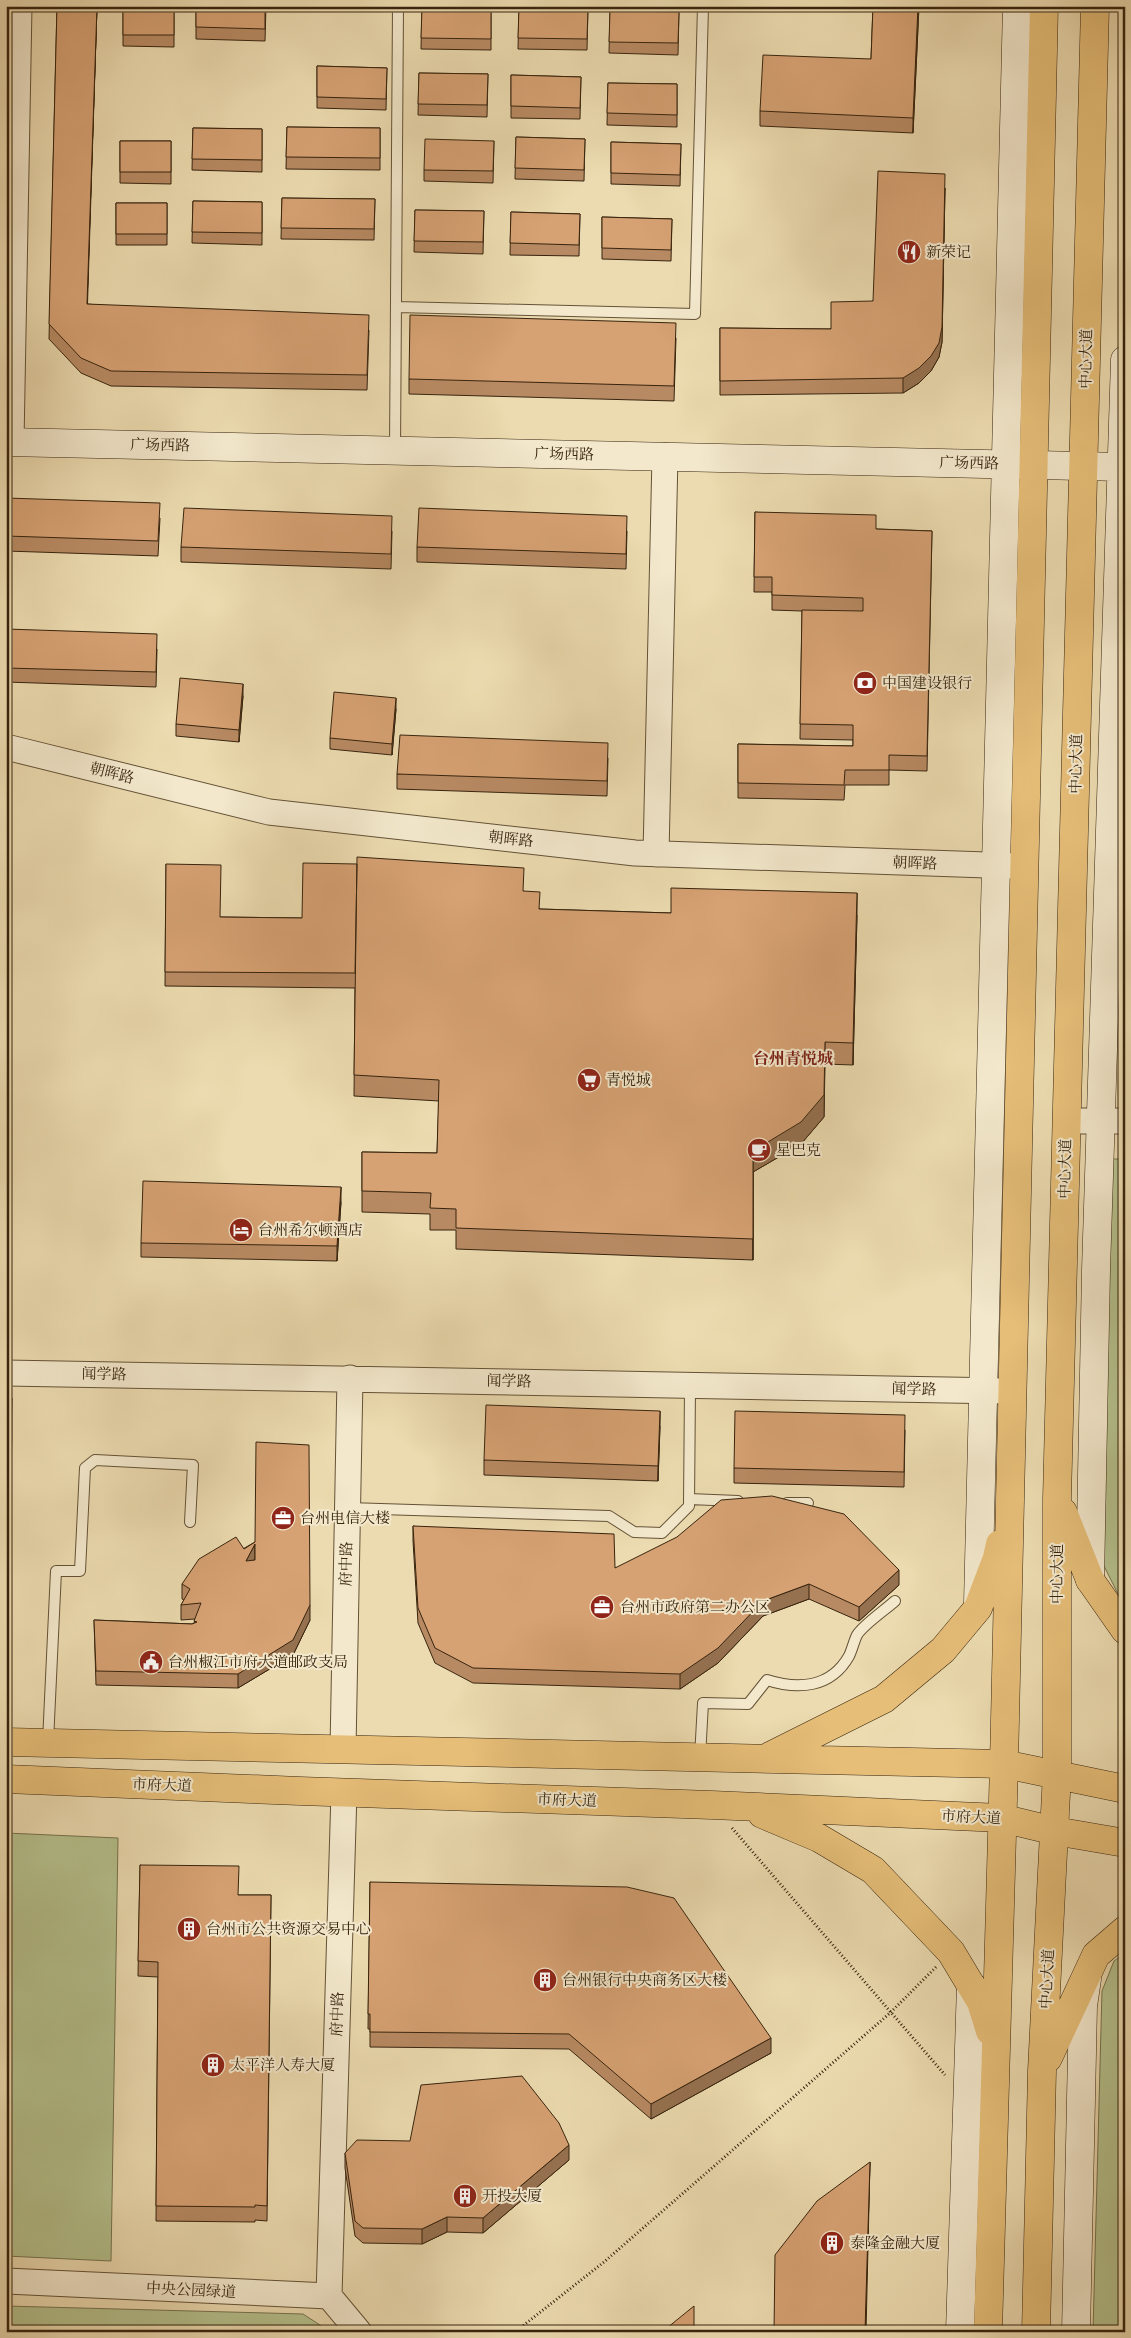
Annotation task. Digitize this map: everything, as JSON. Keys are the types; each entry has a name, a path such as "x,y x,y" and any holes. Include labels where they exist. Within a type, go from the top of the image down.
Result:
{"main road":[{"path":"978,1608 1017,6"},
{"path":"988,2332 1004,1764 1032,464 1044,6"},
{"name":"中心大道","path":"1036,2332 1042,2071 1057,1773 1057,1499 1095,6"},
{"path":"1090,1580 1113,1121 1125,360"},
{"name":"广场西路","path":"8,442 1124,467"},
{"path":"1057,1499 1090,1580 1125,1630"},
{"path":"766,1758 884,1699 943,1650 978,1608 997,1558 1009,1503"},
{"path":"6,1742 1004,1764 1057,1773 1125,1789"},
{"name":"市府大道","path":"6,1779 712,1805 1001,1818 1055,1831 1125,1843"},
{"path":"746,1807 819,1838 873,1870 951,1952 981,2002 996,2047"},
{"path":"1042,2071 1096,1955 1125,1930"},
{"path":"1076,2332 1083,2006 1087,1974"},
{"path":"960,2332 971,1984"}],"street":[{"path":"8,442 19,6"},
{"path":"656,854 665,456"},
{"name":"朝晖路","path":"6,747 269,812 656,854 1023,866"},
{"path":"1067,1121 1113,1121"},
{"name":"闻学路","path":"6,1373 1012,1391"},
{"name":"府中路","path":"342,1749 350,1378"},
{"name":"府中路","path":"329,2296 344,1792"},
{"name":"中央公园绿道","path":"6,2281 329,2296"},
{"path":"329,2296 359,2332"}],"lane":[{"path":"395,450 398,6"},
{"path":"396,307 695,314 703,6"},
{"path":"346,1508 609,1516 634,1532 662,1533 689,1506 690,1385"},
{"path":"48,1743 56,1571 80,1571 85,1468 95,1460 194,1464 190,1522"},
{"path":"689,1499 748,1501"},
{"path":"778,1502 808,1504"},
{"path":"700,1758 703,1703 748,1704 767,1680 787,1686 805,1686 826,1679 848,1658 857,1634 895,1601"}],"path":[{"path":"712,1805 890,2013 968,2100"},
{"path":"515,2332 604,2262 890,2013 951,1952"}],"green space":[{"path":"1108,1159 1125,1159 1125,1608 1097,1552"},
{"path":"6,1833 118,1838 111,2261 6,2256"},
{"path":"1125,1953 1125,2332 1093,2332 1102,1991 1114,1961"},
{"path":"6,2306 303,2314 320,2325 326,2332 6,2332"}],"building":[{"path":"57,6 97,6 87,304 369,315 367,375 111,371 81,358 49,324"},
{"path":"123,6 174,6 174,35 123,35"},
{"path":"196,6 265,6 265,29 196,27"},
{"path":"873,6 918,6 913,118 760,111 763,55 871,59"},
{"path":"422,7 491,8 491,39 421,38"},
{"path":"519,7 588,8 587,39 518,38"},
{"path":"610,11 679,12 678,43 609,42"},
{"path":"317,66 387,68 386,99 317,97"},
{"path":"419,73 488,74 487,105 418,104"},
{"path":"511,75 581,77 580,108 511,106"},
{"path":"608,83 677,84 677,115 607,113"},
{"path":"287,127 380,128 380,158 286,157"},
{"path":"193,128 262,129 262,160 192,159"},
{"path":"516,137 585,139 584,170 515,168"},
{"path":"425,139 494,141 493,171 424,170"},
{"path":"120,141 171,141 171,172 120,172"},
{"path":"611,142 681,144 680,175 611,173"},
{"name":"新荣记","path":"878,171 945,174 942,327 939,343 931,356 919,368 903,378 720,381 720,328 831,329 831,302 873,301"},
{"path":"282,198 375,199 374,229 281,228"},
{"path":"193,201 262,202 262,233 192,232"},
{"path":"116,203 167,203 167,234 116,234"},
{"path":"415,210 484,211 483,242 414,241"},
{"path":"511,212 580,214 579,245 510,243"},
{"path":"602,217 672,219 671,250 602,248"},
{"path":"410,315 676,323 674,386 409,379"},
{"path":"6,498 160,503 158,541 6,536"},
{"path":"184,508 392,516 391,554 181,547"},
{"path":"419,508 627,516 626,554 417,547"},
{"name":"中国建设银行","path":"755,512 876,515 876,529 932,531 927,756 889,755 889,770 845,770 844,785 738,783 738,744 853,746 853,725 800,724 802,610 863,611 863,598 772,595 772,577 754,577"},
{"path":"6,629 157,634 156,672 6,668"},
{"path":"180,678 243,684 239,730 176,724"},
{"path":"334,692 396,698 392,744 330,738"},
{"path":"400,735 608,743 607,781 397,774"},
{"path":"6,792 8,793 6,841"},
{"name":"青悦城","path":"357,857 524,868 523,891 540,892 539,909 671,913 671,888 857,893 853,1043 825,1042 824,1095 801,1122 753,1151 753,1239 456,1228 456,1209 430,1208 431,1193 362,1191 362,1152 437,1153 439,1080 354,1075"},
{"path":"303,863 357,864 355,973 165,972 166,864 221,865 220,917 302,918"},
{"name":"台州希尔顿酒店","path":"143,1181 341,1187 337,1246 141,1243"},
{"path":"6,1398 12,1398 6,1575"},
{"path":"486,1405 660,1411 658,1466 484,1460"},
{"path":"735,1411 905,1415 904,1472 734,1468"},
{"name":"台州电信大楼","path":"256,1442 309,1445 310,1605 293,1640 238,1674 96,1671 94,1620 192,1624 197,1622 194,1621 201,1603 181,1605 190,1589 182,1584 199,1559 236,1537 244,1549 255,1542","holes":["255,1544 255,1560 246,1561"]},
{"name":"台州市政府第二办公区","path":"772,1496 844,1514 899,1570 859,1607 809,1584 763,1601 718,1648 680,1674 473,1668 435,1648 418,1608 413,1526 614,1534 615,1568 677,1537 721,1500"},
{"name":"太平洋人寿大厦","path":"140,1865 239,1866 238,1895 271,1895 267,2206 156,2206 158,1962 138,1961"},
{"name":"台州银行中央商务区大楼","path":"370,1882 627,1887 674,1898 771,2038 651,2104 569,2034 370,2032 370,2014 368,2014"},
{"name":"开投大厦","path":"522,2076 559,2123 569,2145 483,2218 447,2217 422,2229 363,2228 355,2221 345,2153 357,2140 410,2141 421,2085"},
{"name":"泰隆金融大厦","path":"870,2162 865,2332 774,2332 775,2255 817,2201"},
{"path":"694,2306 694,2332 662,2332"}],"place":[{"name":"新荣记","path":"909,252"},
{"name":"中国建设银行","path":"865,683"},
{"name":"青悦城","path":"589,1080"},
{"name":"星巴克","path":"759,1150"},
{"name":"台州希尔顿酒店","path":"241,1230"},
{"name":"台州电信大楼","path":"283,1518"},
{"name":"台州市政府第二办公区","path":"602,1607"},
{"name":"台州椒江市府大道邮政支局","path":"151,1662"},
{"name":"台州市公共资源交易中心","path":"189,1929"},
{"name":"台州银行中央商务区大楼","path":"545,1980"},
{"name":"太平洋人寿大厦","path":"213,2065"},
{"name":"开投大厦","path":"465,2196"},
{"name":"泰隆金融大厦","path":"832,2243"}],"district":[{"name":"台州青悦城","path":"793,1058"}]}
